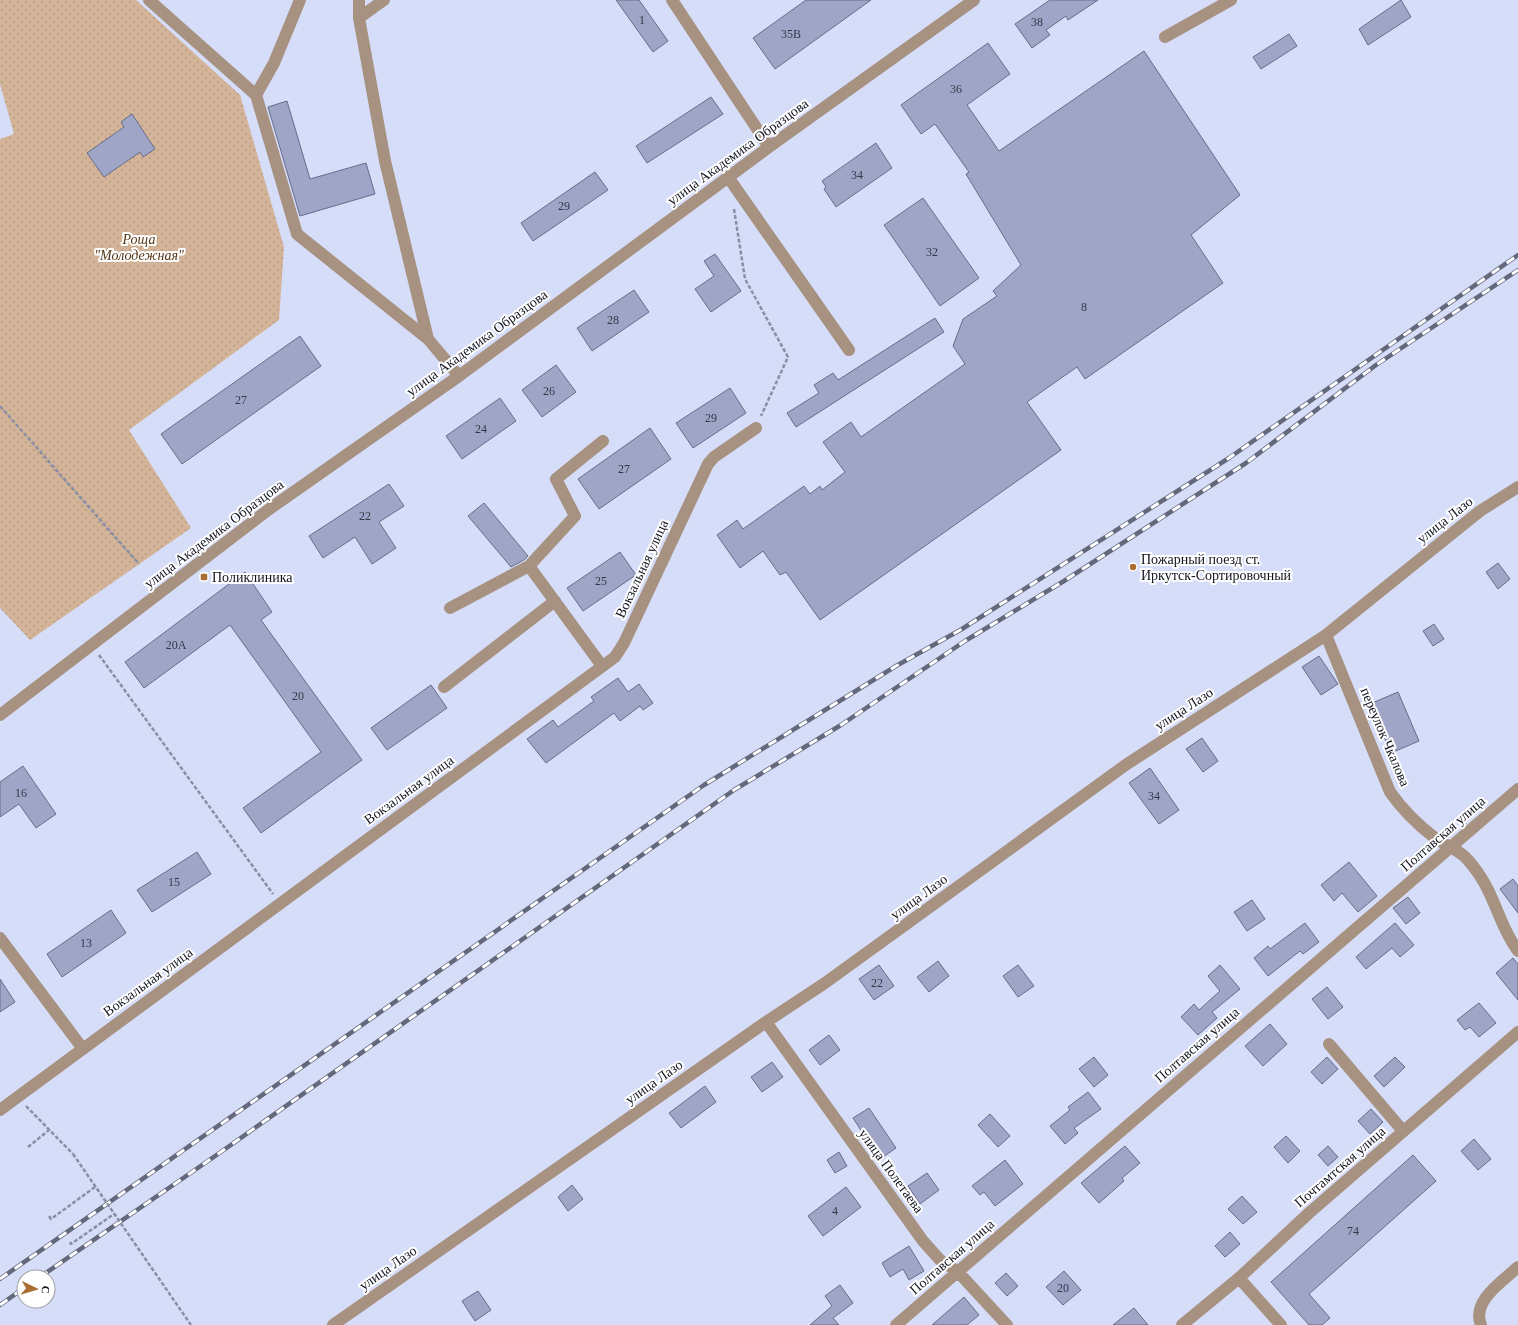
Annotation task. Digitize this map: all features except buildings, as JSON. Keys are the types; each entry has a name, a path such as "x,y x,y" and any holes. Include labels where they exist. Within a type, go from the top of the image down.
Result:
{"street":[{"path":"149,0 256,95 297,234 428,339 459,376"},
{"path":"256,95 274,63 300,0"},
{"path":"359,0 359,18 385,161 428,339"},
{"path":"359,18 384,0"},
{"path":"672,0 769,147"},
{"name":"улица Академика Образцова","path":"0,715 268,510 459,376 769,147 974,0"},
{"path":"1165,37 1231,0"},
{"path":"728,177 849,350"},
{"name":"Вокзальная улица","path":"0,1110 615,657 624,643 708,464 714,457 756,428"},
{"path":"450,608 529,566 575,516 556,479 603,441"},
{"name":"улица Лазо","path":"333,1325 766,1022 825,983 1128,764 1326,635 1480,510 1518,487"},
{"path":"529,566 602,666"},
{"path":"444,687 555,601"},
{"name":"переулок Чкалова","path":"1326,635 1390,792 1400,806 1436,839 1451,846 1464,856 1487,888 1504,929 1518,951"},
{"name":"Полтавская улица","path":"896,1325 1518,789"},
{"path":"0,938 82,1049"},
{"name":"улица Полетаева","path":"766,1022 923,1241 940,1260 958,1272 1007,1325"},
{"name":"Почтамтская улица","path":"1182,1325 1239,1278 1309,1213 1518,1032"},
{"path":"1329,1044 1404,1132"},
{"path":"1481,1325 1479,1320 1481,1304 1491,1292 1518,1267"},
{"path":"1239,1278 1281,1325"}],"path":[{"path":"734,208 745,279 788,357 756,428"},
{"path":"0,406 139,564"},
{"path":"92,645 280,904"},
{"path":"38,1118 73,1154 191,1325"},
{"path":"28,1147 49,1130"},
{"path":"50,1218 95,1187"},
{"path":"71,1243 114,1214"}],"green space":[{"name":"Роща \"Молодежная\"","path":"0,0 136,0 240,95 284,247 279,320 129,430 191,528 30,640 0,608 0,139 14,134 0,84"}],"railway":[{"path":"0,1279 704,785 896,666 962,629 1229,458 1518,255"},
{"path":"52,1269 218,1154 734,790 841,725 965,641 1064,581 1246,463 1376,365 1518,270"},
{"path":"0,1305 16,1294"}],"place":[{"name":"Пожарный поезд ст. Иркутск-Сортировочный","path":"1133,567"},
{"name":"Поликлиника","path":"204,577"}]}
